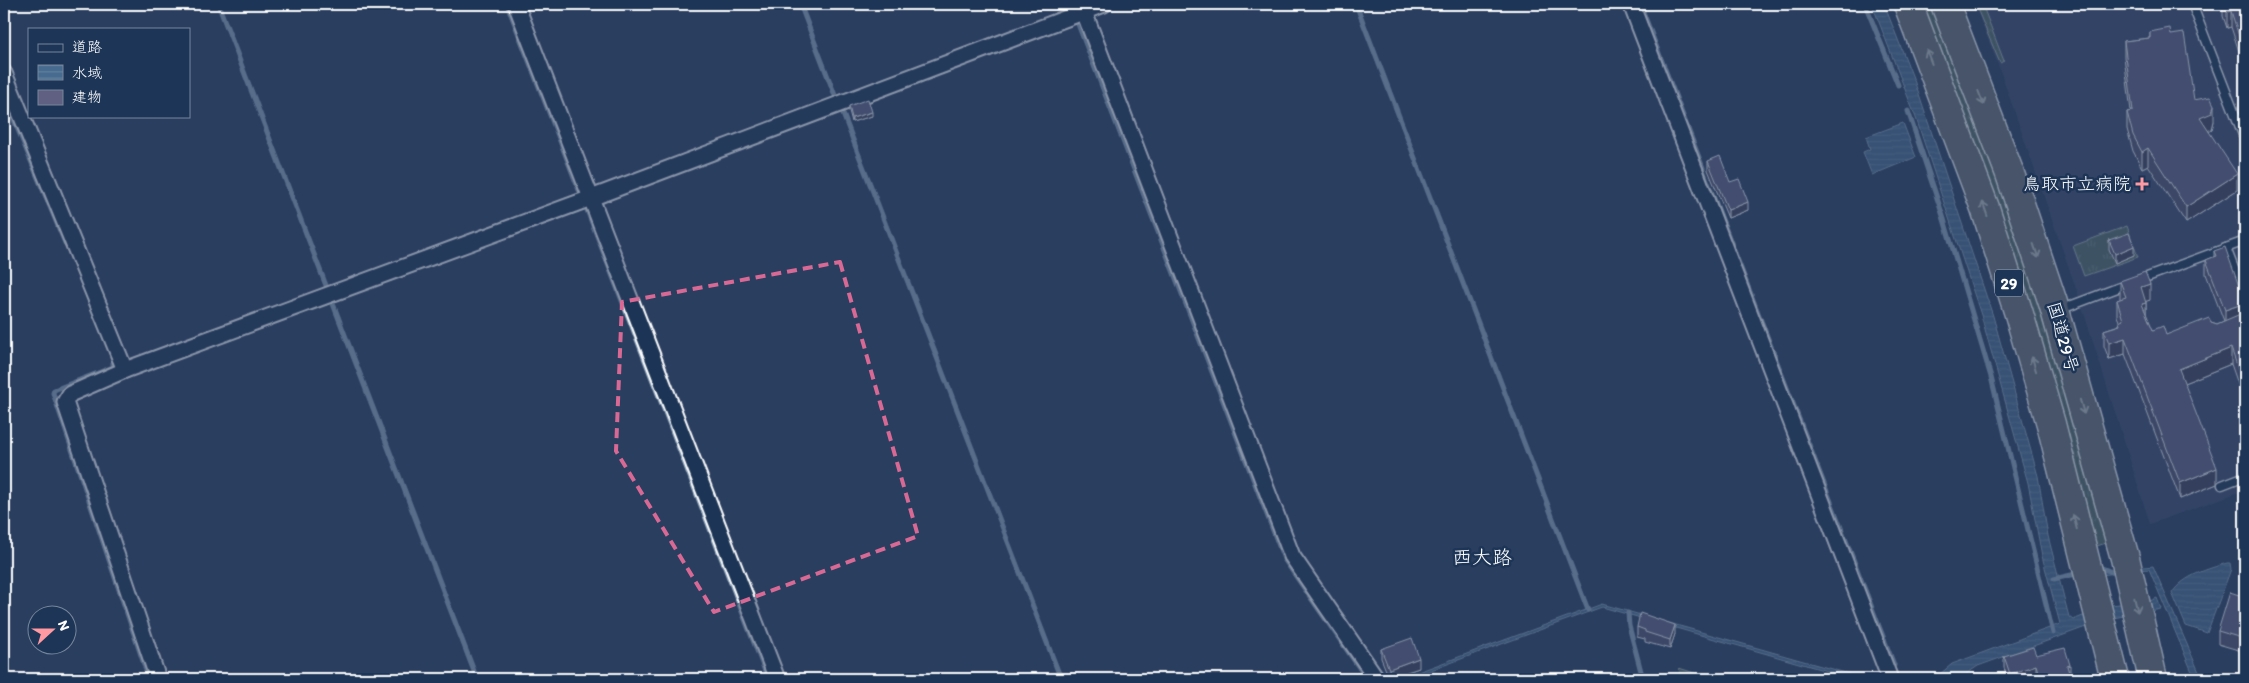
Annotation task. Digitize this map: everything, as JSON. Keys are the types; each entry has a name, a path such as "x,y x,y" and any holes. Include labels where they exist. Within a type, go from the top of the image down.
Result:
{"highway":[{"name":"国道29号","path":"1908,4 1985,208 2016,305 2051,424 2115,679"},
{"name":"国道29号","path":"1945,4 2010,174 2056,311 2125,558 2153,679"}],"street":[{"path":"516,4 777,679"},
{"path":"158,679 65,402 70,394 126,370 590,198 1082,8 1104,4"},
{"path":"1631,4 1890,679"},
{"path":"1082,8 1292,556 1378,679"},
{"path":"4,73 126,370"}],"lane":[{"path":"2192,4 2245,140"},
{"path":"2056,311 2226,248 2245,243"},
{"path":"2226,248 2245,297"},
{"path":"2222,485 2245,476"}],"highlighted area":[{"path":"840,262 918,536 714,612 616,451 622,302"}],"shaded area":[{"name":"鳥取市立病院","path":"1974,4 2245,4 2245,490 2150,524 2079,297 2000,70"}],"green space":[{"path":"1921,4 1935,4 2042,301 2109,542 2094,547"},
{"path":"1975,4 1982,4 2004,61 2000,63"},
{"path":"2127,226 2138,257 2084,276 2073,246"},
{"path":"1679,668 1713,679 1681,679"}],"water":[{"path":"1872,4 1884,4 1915,83 1993,316 2038,476 2048,536 2069,617 2073,620 2110,605 2150,601 2157,598 2161,609 2108,619 1978,666 1959,679 1934,679 1952,664 2060,624 2042,556 2028,483 1981,315 1916,118"},
{"path":"1903,123 1916,157 1872,175 1863,152 1870,149 1866,137"},
{"path":"2230,563 2231,569 2207,633 2186,626 2172,593 2190,577 2204,570"},
{"path":"2153,566 2202,679 2195,679 2149,569 2093,576 2093,573"},
{"path":"1602,604 1867,679 1855,679 1602,607 1407,679 1399,679"}],"building":[{"path":"2224,4 2245,4 2245,55 2231,11 2227,12"},
{"path":"2170,28 2171,35 2184,33 2194,100 2210,97 2214,105 2212,113 2200,118 2237,174 2186,207 2148,148 2142,152 2133,135 2127,112 2133,111 2124,41 2150,38 2150,32"},
{"path":"868,99 872,112 852,118 849,106"},
{"path":"1720,156 1730,182 1739,179 1748,202 1728,210 1708,161"},
{"path":"2129,233 2134,246 2115,254 2109,240"},
{"path":"2225,247 2245,303 2225,310 2206,260 2216,256 2214,251"},
{"path":"2145,272 2150,284 2141,287 2146,303 2142,304 2153,330 2163,326 2166,335 2209,318 2211,322 2217,324 2245,312 2245,389 2231,348 2179,369 2217,468 2180,483 2125,338 2109,343 2104,330 2120,325 2119,322 2123,320 2117,300 2126,297 2120,281"},
{"path":"2230,592 2245,597 2245,639 2218,631"},
{"path":"1640,613 1675,625 1670,640 1645,632 1645,630 1637,627"},
{"path":"1412,638 1419,658 1389,669 1381,649"},
{"path":"2033,647 2036,655 2065,648 2070,665 2067,666 2071,679 2040,679 2036,665 2010,674 2004,656"}],"waterway":[{"path":"218,4 477,679"},
{"path":"507,4 579,190"},
{"path":"800,4 836,98"},
{"path":"1356,4 1588,610"},
{"path":"1640,4 1703,168"},
{"path":"1865,4 1898,85"},
{"path":"1078,24 1284,559 1367,679"},
{"path":"4,96 65,243"},
{"path":"1908,111 1943,216 1991,377 2053,633"},
{"path":"843,114 1061,679"},
{"path":"1703,170 1894,665"},
{"path":"587,210 768,679"},
{"path":"113,357 113,367 54,390 53,393 149,679"},
{"path":"2096,570 2102,568 2114,573"},
{"path":"2054,579 2080,573"},
{"path":"1628,613 1629,626 1643,679"}],"place":[{"name":"鳥取市立病院","path":"2142,184"}],"district":[{"name":"西大路","path":"1482,557"}]}
